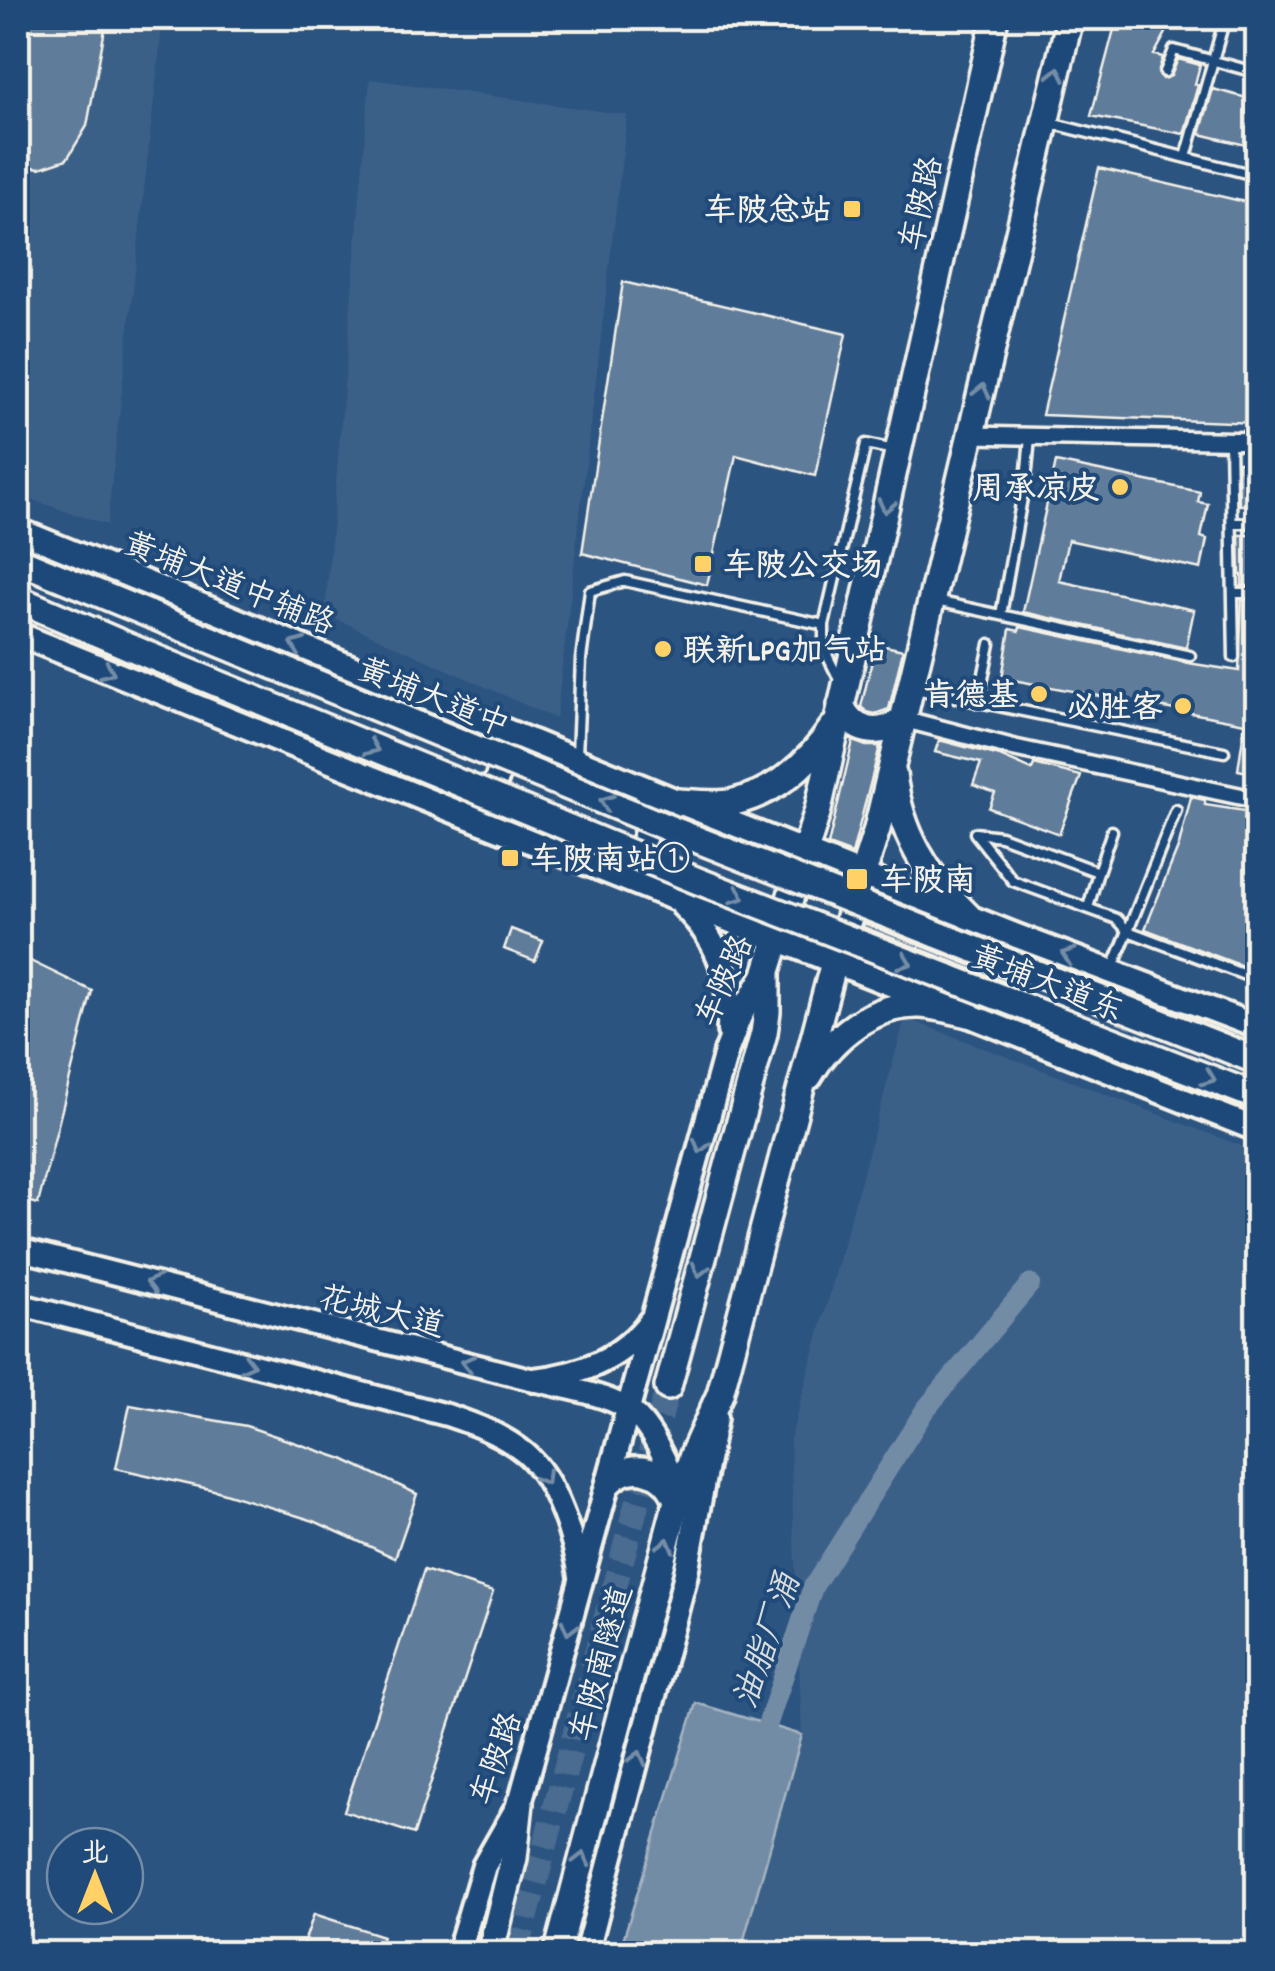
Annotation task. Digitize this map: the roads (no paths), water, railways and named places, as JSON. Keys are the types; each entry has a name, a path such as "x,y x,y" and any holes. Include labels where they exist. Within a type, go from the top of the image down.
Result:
{"main road":[{"name":"车陂路","path":"458,1954 484,1866 520,1804 726,1052 740,1016 767,971 806,852 995,18"},
{"path":"586,1954 685,1578 720,1394 834,963 876,829 1070,18"},
{"name":"黄埔大道中辅路","path":"18,530 678,802 1258,1027"},
{"name":"黄埔大道中","path":"18,560 826,890"},
{"name":"黄埔大道东","path":"18,598 486,795 1258,1097"},
{"path":"18,634 1258,1130"},
{"path":"841,705 851,722 868,731 903,720"},
{"path":"678,802 732,803 772,787 806,762 821,745 841,705"},
{"path":"455,812 480,801 492,791 497,780 502,751 492,725"},
{"path":"892,764 896,795 915,849 928,872 968,916"},
{"path":"605,871 629,861 645,838 649,814 639,786"},
{"name":"黄埔大道东","path":"826,890 1258,1061"},
{"path":"673,898 707,932 723,966 729,1004 726,1052"},
{"path":"978,1018 981,971 992,950 1016,936"},
{"path":"668,1388 764,1033 767,971"},
{"path":"1079,1058 1072,1032 1079,1004 1092,987 1114,972"},
{"path":"799,1094 827,1050 865,1019 890,1008 937,1006 978,1018"},
{"path":"534,1380 568,1375 602,1362 638,1335 656,1313"},
{"name":"车陂南隧道","path":"557,1954 678,1500 720,1394"},
{"path":"610,1481 627,1470 648,1470 670,1485 678,1500"},
{"path":"490,1954 514,1858 520,1804"}],"street":[{"path":"971,435 1258,442"},
{"path":"903,720 1258,800"},
{"name":"花城大道","path":"18,1249 534,1380 606,1399 629,1410"},
{"path":"18,1304 447,1415 494,1433 523,1451 539,1468 563,1514 582,1582"},
{"path":"629,1410 660,1452 678,1500"}],"lane":[{"path":"1186,157 1225,18"},
{"path":"1165,72 1174,50 1258,73"},
{"path":"1046,122 1258,176"},
{"path":"1001,616 1030,436"},
{"path":"1230,441 1234,657"},
{"path":"841,705 824,640 824,625 866,444 898,450"},
{"path":"1232,523 1258,523"},
{"path":"577,760 581,659 590,592 626,580 824,625"},
{"path":"1233,593 1258,593"},
{"path":"932,600 1190,656"},
{"path":"978,703 990,644"},
{"path":"910,688 1224,752"},
{"path":"1114,972 1176,810"},
{"path":"1088,908 1112,831"},
{"path":"1098,872 1001,836 975,834 1013,881 1117,919 1128,931 1258,980"}],"waterway":[{"name":"油脂厂涌","path":"760,1747 813,1587 925,1410 1030,1284"}],"tunnel":[{"path":"516,1954 668,1387"}],"place":[{"name":"车陂总站","path":"852,209"},
{"name":"周承凉皮","path":"1120,487"},
{"name":"车陂公交场","path":"703,564"},
{"name":"联新LPG加气站","path":"663,649"},
{"name":"肯德基","path":"1039,694"},
{"name":"必胜客","path":"1183,706"},
{"name":"车陂南站①","path":"510,858"},
{"name":"车陂南","path":"857,879"}]}
